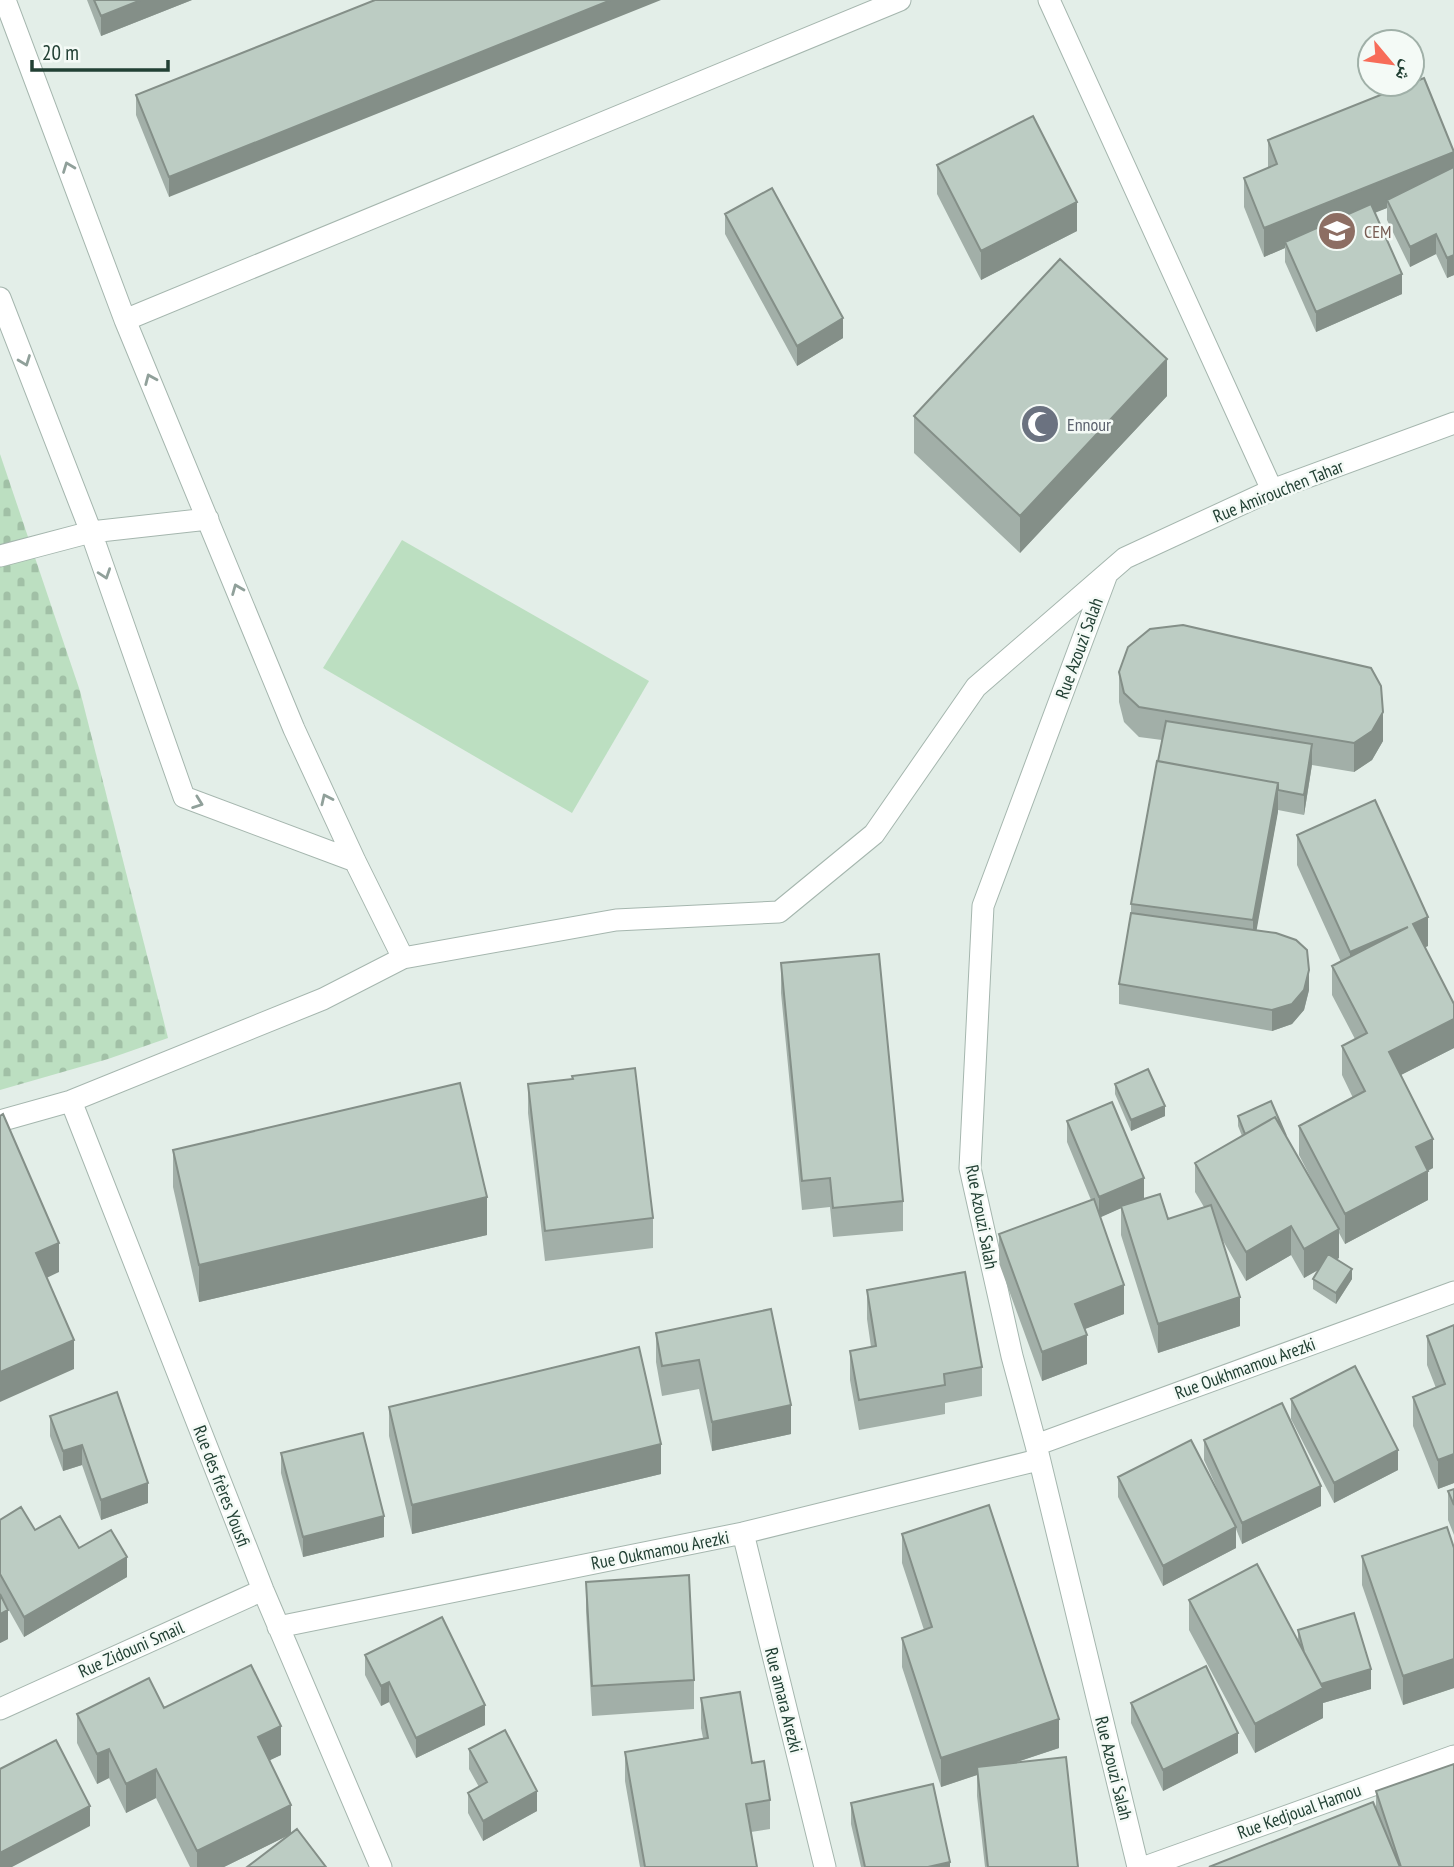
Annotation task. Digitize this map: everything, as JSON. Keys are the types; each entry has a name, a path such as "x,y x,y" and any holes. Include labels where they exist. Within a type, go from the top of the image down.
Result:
{"street":[{"path":"5,0 125,320 294,729 403,958"},
{"path":"125,320 900,0"},
{"path":"1049,0 1272,490"},
{"path":"0,298 91,532 184,797 355,861"},
{"name":"Rue Amirouchen Tahar","path":"0,1121 71,1101 323,999 403,958 616,920 779,912 874,834 976,688 1125,558 1272,490 1454,423"},
{"path":"0,556 91,532 208,519"},
{"name":"Rue Azouzi Salah","path":"1108,572 983,906 970,1168 1012,1356 1138,1867"},
{"name":"Rue des frères Yousfi","path":"71,1101 262,1590 382,1867"},
{"name":"Rue Oukhmamou Arezki","path":"1037,1452 1454,1292"},
{"name":"Rue Oukmamou Arezki","path":"278,1627 743,1533 1037,1452"},
{"name":"Rue amara Arezki","path":"743,1533 825,1867"},
{"name":"Rue Zidouni Smail","path":"0,1709 262,1590"},
{"name":"Rue Kedjoual Hamou","path":"1144,1867 1454,1756"}],"green space":[{"path":"0,454 80,691 168,1038 108,1059 0,1090"},
{"path":"402,540 649,681 572,813 323,668"}],"building":[{"path":"94,0 141,0 101,16"},
{"path":"375,0 611,0 169,177 136,95"},
{"path":"1426,83 1454,152 1264,228 1244,178 1277,164 1268,140 1373,98 1426,98"},
{"path":"1033,116 1077,202 981,251 937,165"},
{"path":"1454,167 1454,255 1447,258 1436,234 1410,247 1387,200"},
{"path":"772,188 843,318 797,346 725,214"},
{"path":"1371,204 1402,274 1316,312 1285,242"},
{"name":"Ennour","path":"1060,259 1167,359 1020,516 914,416"},
{"path":"1183,625 1371,668 1381,686 1383,712 1372,731 1354,743 1139,707 1124,693 1119,672 1128,647 1150,629"},
{"path":"1166,721 1312,744 1304,795 1278,790 1278,783 1158,761"},
{"path":"1157,761 1278,783 1253,920 1131,904"},
{"path":"1375,800 1428,917 1413,924 1454,1004 1454,1019 1389,1052 1433,1139 1416,1147 1428,1171 1345,1214 1299,1126 1365,1091 1342,1046 1367,1033 1332,966 1408,927 1350,952 1297,835"},
{"path":"1131,913 1276,933 1296,940 1307,950 1309,970 1304,990 1292,1004 1272,1010 1119,984"},
{"path":"879,954 903,1201 833,1208 830,1178 802,1181 781,963"},
{"path":"635,1068 653,1218 545,1231 528,1084"},
{"path":"1148,1069 1165,1106 1131,1120 1115,1084"},
{"path":"460,1083 487,1197 199,1265 173,1150"},
{"path":"1271,1101 1286,1136 1275,1117 1245,1134 1238,1116"},
{"path":"1112,1102 1144,1178 1099,1197 1067,1121"},
{"path":"3,1114 59,1243 36,1253 74,1340 0,1372 0,1116"},
{"path":"1275,1117 1339,1229 1304,1249 1291,1226 1246,1252 1195,1163"},
{"path":"1160,1194 1168,1219 1211,1205 1240,1297 1158,1324 1121,1206"},
{"path":"1094,1199 1124,1285 1075,1304 1087,1335 1042,1352 999,1234"},
{"path":"1328,1254 1352,1269 1336,1293 1313,1279"},
{"path":"965,1272 982,1367 944,1374 945,1385 859,1400 850,1351 876,1346 867,1290"},
{"path":"771,1309 791,1405 712,1422 699,1360 662,1366 656,1333"},
{"path":"1454,1325 1454,1454 1438,1460 1413,1397 1445,1384 1427,1336"},
{"path":"639,1347 661,1444 412,1505 389,1407"},
{"path":"1355,1366 1398,1450 1334,1483 1291,1399"},
{"path":"117,1392 148,1483 101,1500 82,1445 63,1451 50,1416"},
{"path":"1282,1403 1321,1486 1242,1523 1204,1440"},
{"path":"363,1433 384,1516 303,1537 281,1453"},
{"path":"1191,1440 1236,1527 1163,1566 1118,1477"},
{"path":"1454,1489 1454,1505 1448,1491"},
{"path":"989,1505 1059,1719 941,1758 902,1638 932,1627 902,1534"},
{"path":"21,1507 35,1530 60,1516 79,1548 111,1530 127,1557 24,1617 0,1574 0,1520"},
{"path":"1447,1527 1454,1548 1454,1659 1403,1676 1362,1556"},
{"path":"1257,1564 1323,1688 1255,1724 1189,1600"},
{"path":"689,1575 694,1680 592,1686 586,1582"},
{"path":"0,1594 8,1610 0,1614"},
{"path":"1354,1613 1371,1669 1321,1684 1304,1652 1298,1630"},
{"path":"442,1617 485,1705 416,1738 389,1682 381,1686 365,1655"},
{"path":"251,1665 281,1726 258,1737 291,1805 197,1851 156,1769 126,1784 109,1749 97,1754 77,1714 149,1678 164,1708"},
{"path":"1206,1666 1238,1733 1163,1770 1131,1703"},
{"path":"740,1692 752,1763 764,1761 770,1800 746,1804 757,1867 645,1867 625,1752 708,1738 701,1698"},
{"path":"505,1730 537,1791 483,1821 468,1793 487,1782 469,1749"},
{"path":"56,1740 90,1806 0,1853 0,1769"},
{"path":"1066,1757 1078,1867 988,1867 977,1767"},
{"path":"1454,1764 1454,1867 1401,1867 1376,1791"},
{"path":"933,1784 950,1862 928,1867 865,1867 851,1803"},
{"path":"1373,1802 1400,1867 1209,1867"},
{"path":"297,1829 326,1867 247,1867"}],"place":[{"name":"CEM","path":"1337,231"},
{"name":"Ennour","path":"1040,424"}]}
